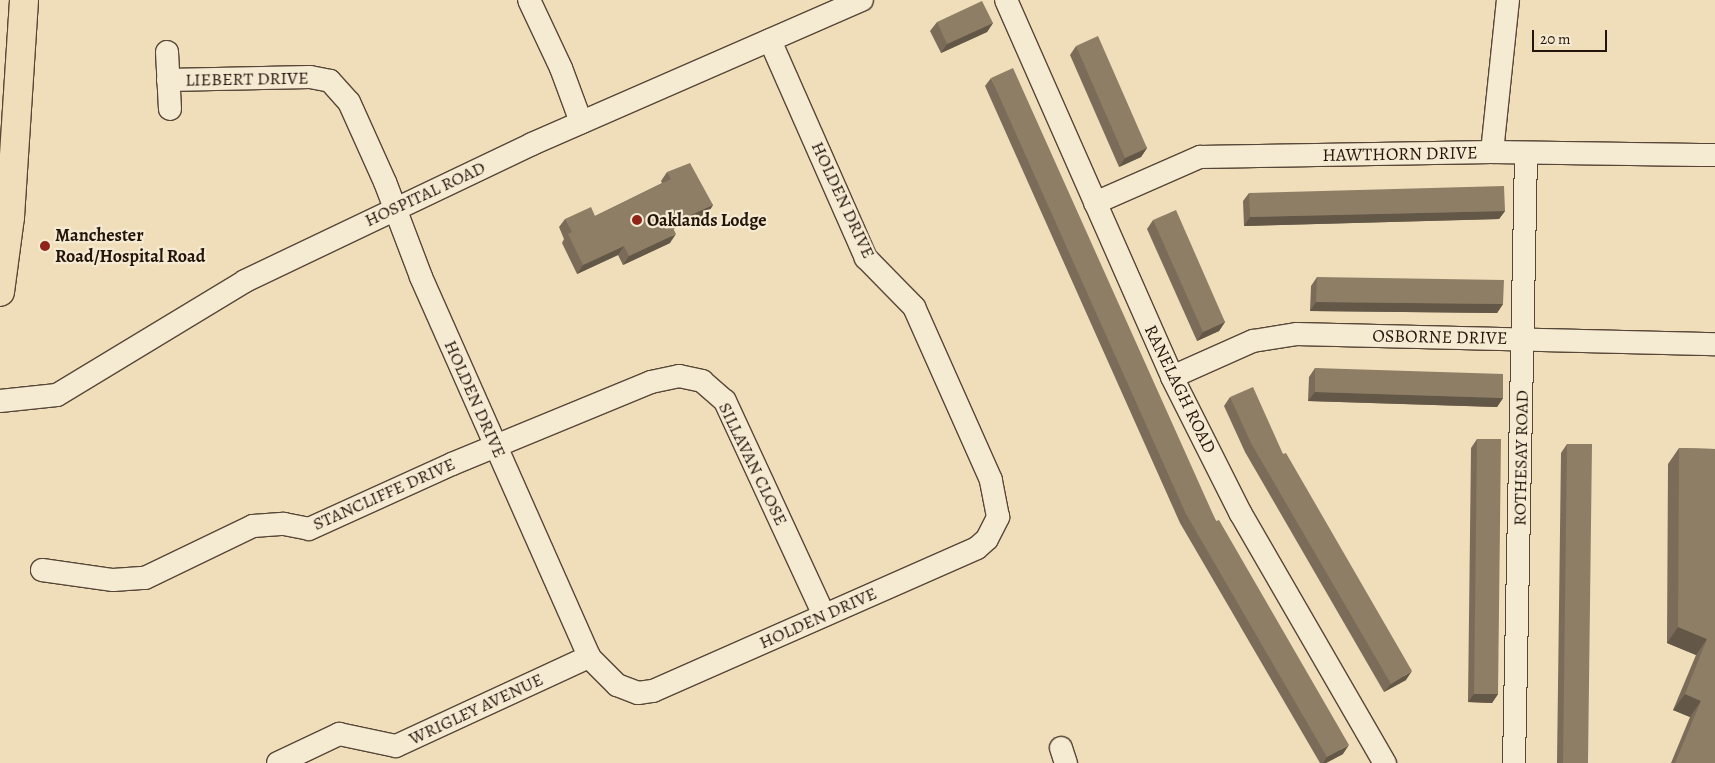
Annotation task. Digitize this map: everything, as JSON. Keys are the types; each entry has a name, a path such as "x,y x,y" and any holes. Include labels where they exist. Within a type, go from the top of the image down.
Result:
{"main road":[{"path":"0,292 10,216 24,0"}],"street":[{"path":"529,0 561,68 582,122"},
{"name":"HOSPITAL ROAD","path":"0,401 57,395 245,281 582,122 862,0"},
{"name":"RANELAGH ROAD","path":"1006,0 1172,377 1240,514 1385,763"},
{"path":"1492,152 1508,0"},
{"name":"HOLDEN DRIVE","path":"394,210 589,657 617,685 638,693 653,691 977,548 994,528 998,518 997,500 914,307 866,258 770,40"},
{"path":"167,52 170,109"},
{"name":"LIEBERT DRIVE","path":"168,80 310,76 330,81 349,102 394,210"},
{"name":"HAWTHORN DRIVE","path":"1095,203 1200,158 1492,152 1715,155"},
{"name":"ROTHESAY ROAD","path":"1514,763 1526,153"},
{"name":"OSBORNE DRIVE","path":"1172,377 1253,341 1297,334 1715,344"},
{"name":"SILLAVAN CLOSE","path":"497,446 651,382 679,376 702,381 725,401 824,615"},
{"name":"STANCLIFFE DRIVE","path":"42,570 113,580 145,578 253,526 284,524 309,529 497,446"},
{"name":"WRIGLEY AVENUE","path":"278,763 338,734 396,746 589,657"}],"building":[{"path":"982,1 993,23 947,44 937,22"},
{"path":"1098,36 1147,148 1125,158 1076,46"},
{"path":"1013,68 1216,521 1219,520 1349,745 1327,757 1186,514 991,78"},
{"name":"Oaklands Lodge","path":"690,163 713,205 671,224 676,234 629,256 624,246 583,265 568,234 572,232 565,219 591,207 595,216 671,179 667,172"},
{"path":"1504,186 1505,211 1250,217 1249,193"},
{"path":"1176,210 1225,322 1203,332 1153,220"},
{"path":"1317,277 1504,280 1503,304 1316,302"},
{"path":"1315,368 1503,374 1503,398 1315,392"},
{"path":"1253,387 1283,454 1286,453 1412,671 1391,684 1251,443 1230,397"},
{"path":"1477,439 1501,439 1498,694 1474,694"},
{"path":"1567,444 1592,444 1588,763 1563,763"},
{"path":"1679,448 1715,449 1715,763 1675,763 1701,701 1685,694 1707,639 1678,627"}],"place":[{"name":"Oaklands Lodge","path":"637,220"},
{"name":"Manchester Road/Hospital Road","path":"45,246"}]}
